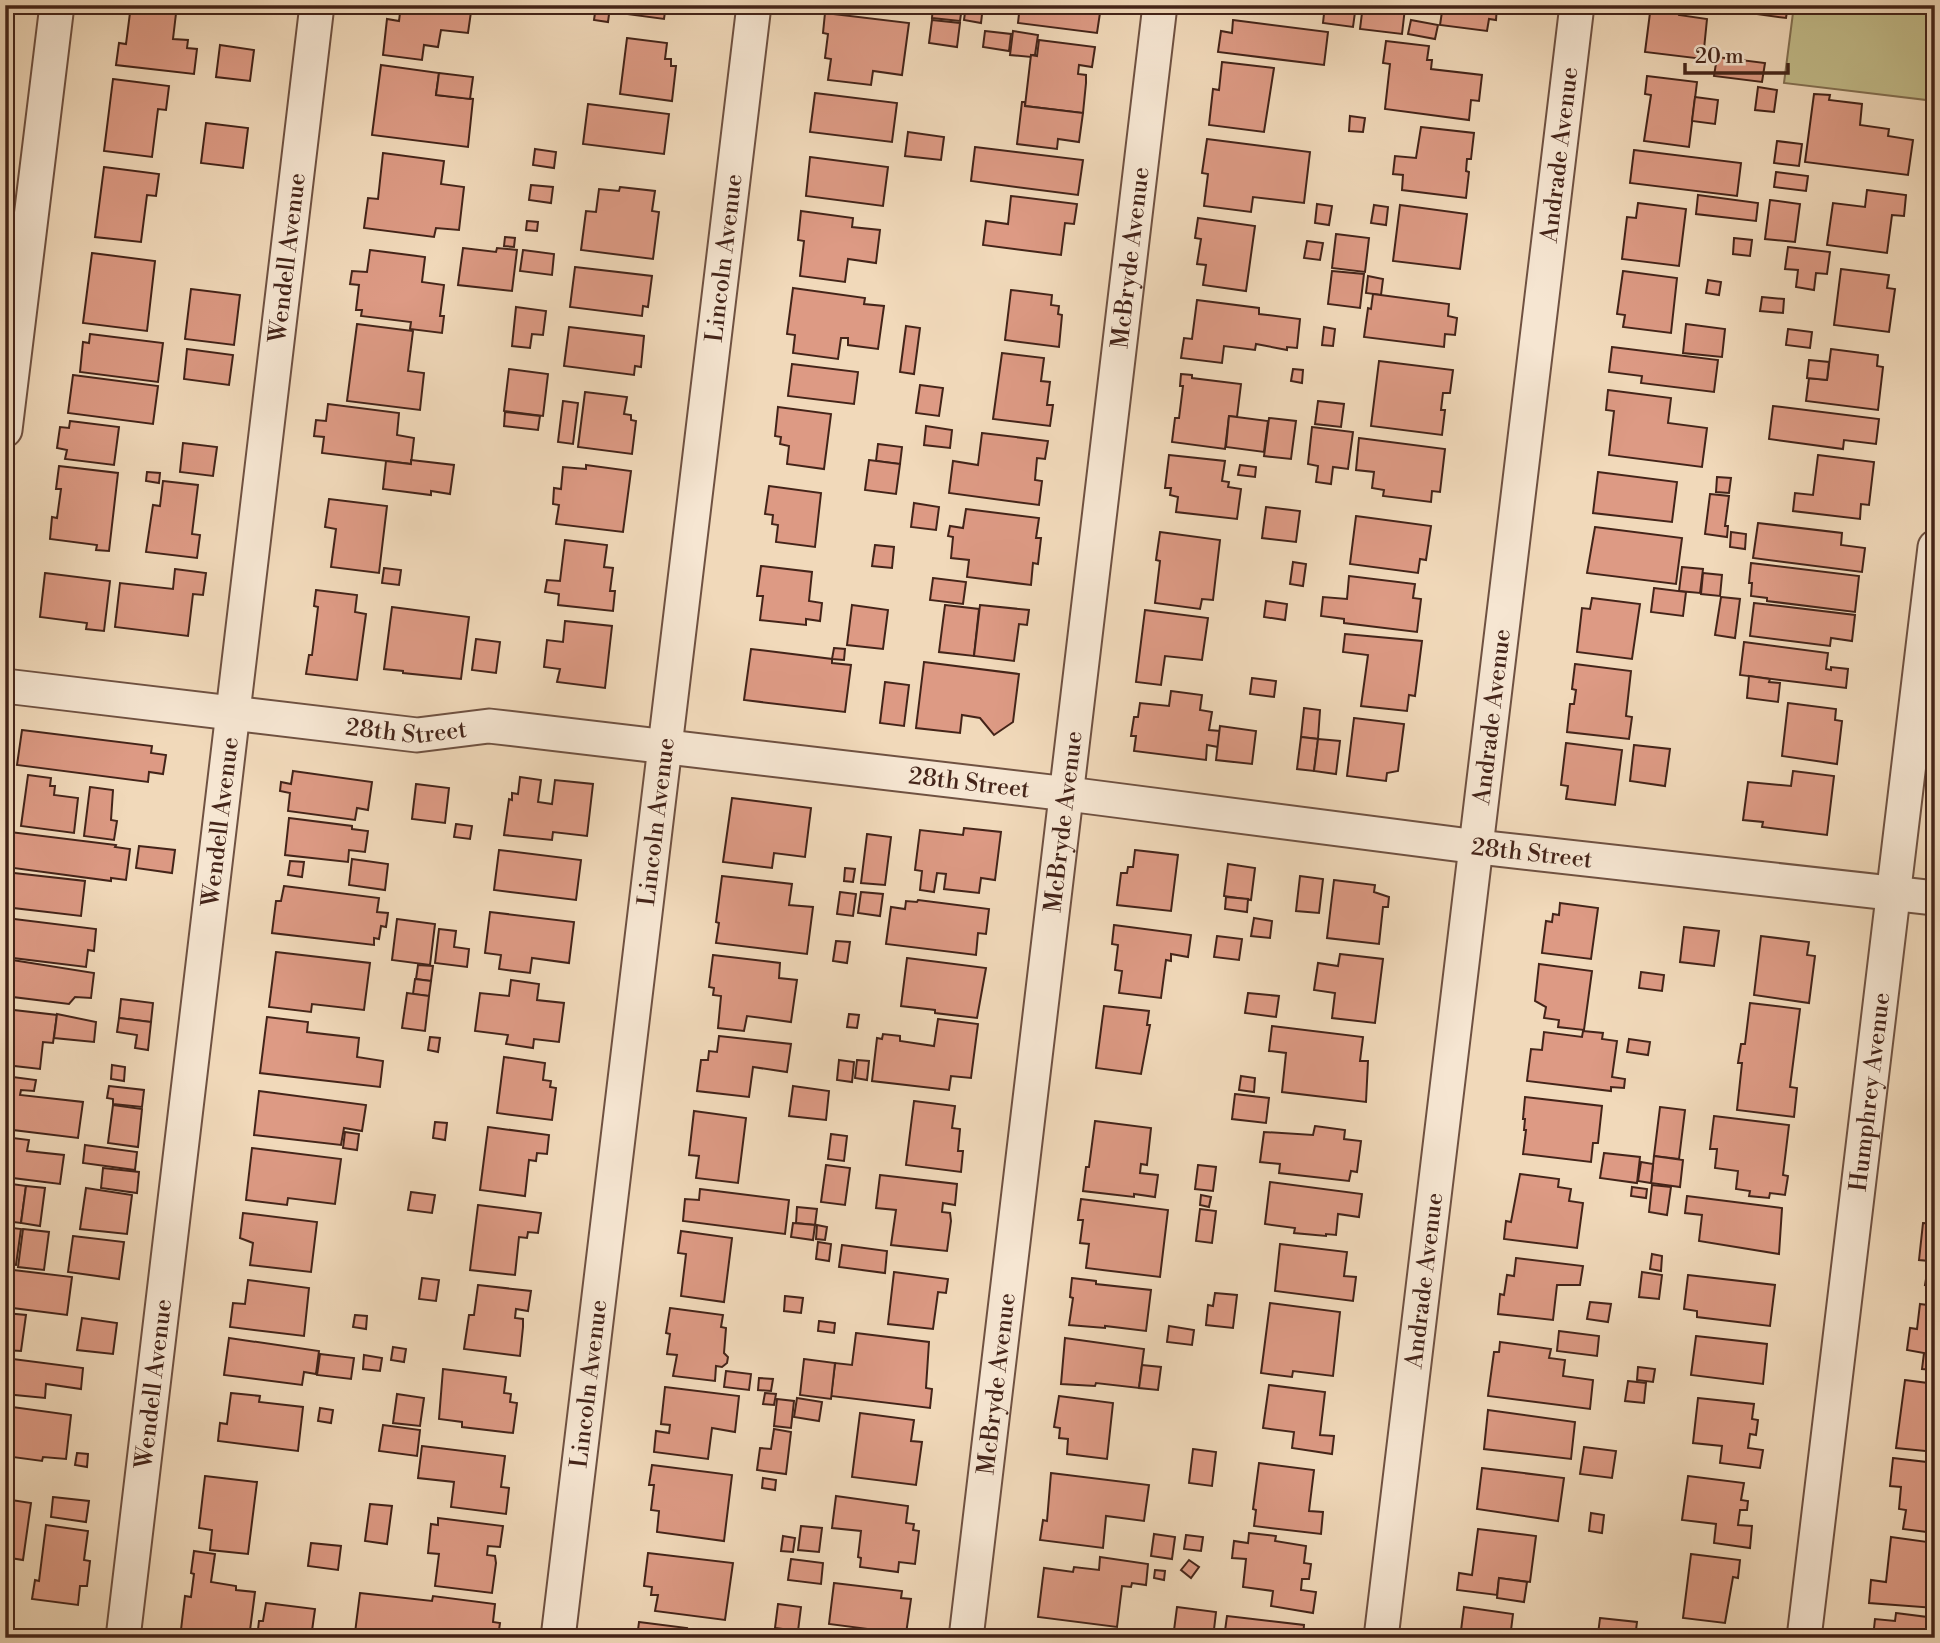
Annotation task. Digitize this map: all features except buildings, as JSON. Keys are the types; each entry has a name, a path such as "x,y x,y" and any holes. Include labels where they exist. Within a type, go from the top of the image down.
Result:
{"street":[{"path":"5,430 57,5"},
{"name":"Wendell Avenue","path":"123,1638 317,5"},
{"name":"Lincoln Avenue","path":"558,1638 754,5"},
{"name":"McBryde Avenue","path":"966,1638 1160,5"},
{"name":"Andrade Avenue","path":"1381,1638 1577,5"},
{"name":"Humphrey Avenue","path":"1804,1638 1935,547"},
{"name":"28th Street","path":"5,686 417,735 489,726 1068,794 1478,847 1935,898"}],"shaded area":[{"path":"1794,5 1935,5 1935,101 1784,83"}]}
